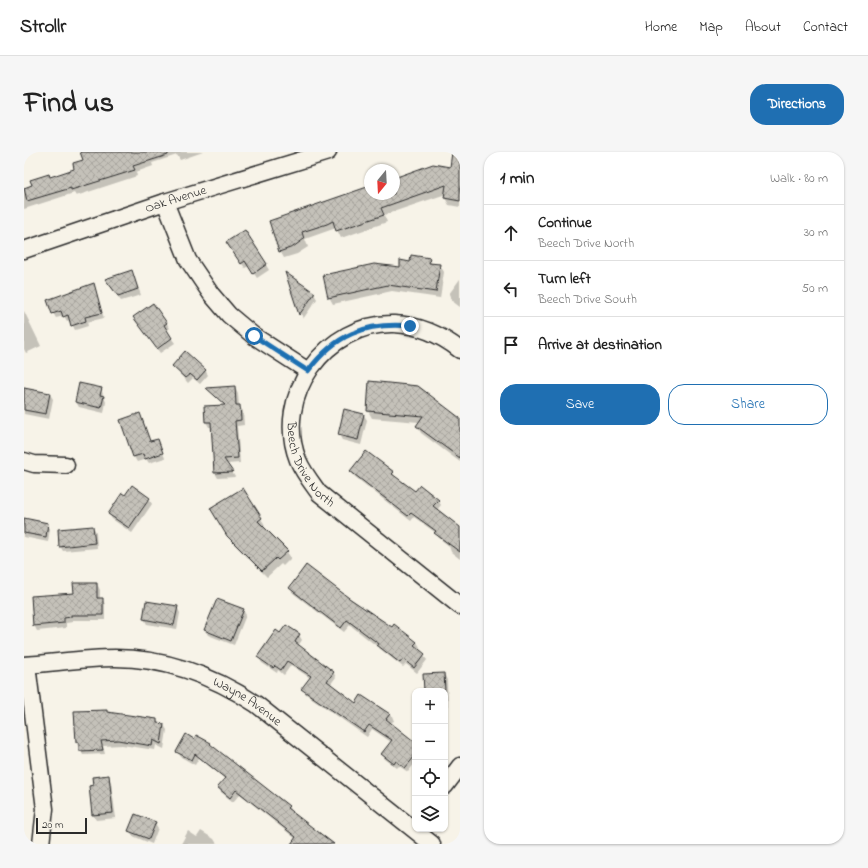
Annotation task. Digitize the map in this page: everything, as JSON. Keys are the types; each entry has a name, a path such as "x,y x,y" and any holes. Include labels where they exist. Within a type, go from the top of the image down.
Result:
{"street":[{"name":"Oak Avenue","path":"24,250 165,202 328,152"},
{"path":"165,202 188,260 211,294 229,315 254,336 308,371"},
{"name":"Beech Drive North","path":"460,350 446,339 428,330 410,326 392,324 373,326 352,333 333,344 319,356 308,371 296,395 292,415 294,444 298,459 307,477 319,493 460,606"},
{"path":"24,461 34,464 66,465"},
{"name":"Wayne Avenue","path":"26,665 115,658 163,664 205,676 235,691 256,704 412,826"},
{"path":"26,665 45,809 41,844"},
{"path":"448,782 460,766"},
{"name":"Wayne Avenue","path":"418,832 432,844"}],"building":[{"path":"80,152 168,152 168,155 133,166 135,170 71,190 71,188 27,201 24,188 32,185 30,180 49,174 50,177 74,169 73,163 83,160"},
{"path":"452,152 460,152 460,201 444,198 446,185 381,208 384,215 336,231 333,221 302,232 304,239 293,247 279,252 269,221 364,188 364,200 400,200 400,176 433,164 450,167"},
{"path":"245,230 267,264 253,274 245,261 241,264 226,242"},
{"path":"411,255 430,258 429,263 440,264 436,292 388,285 328,298 323,275 374,264 400,267 400,260 410,262"},
{"path":"132,270 138,289 118,296 105,279"},
{"path":"285,272 315,293 299,315"},
{"path":"94,283 102,313 85,317 86,321 71,326 68,315 63,317 61,311 52,314 47,300"},
{"path":"153,303 167,323 164,325 172,338 157,349 133,317"},
{"path":"185,351 206,370 197,380 190,374 185,378 172,366"},
{"path":"369,381 418,386 460,418 460,458 416,426 423,416 367,411"},
{"path":"79,383 102,388 100,395 104,396 101,408 75,402"},
{"path":"235,386 236,405 240,405 241,420 235,421 238,458 224,459 233,472 214,473 211,422 205,422 204,406 225,405 206,388"},
{"path":"24,388 50,393 46,414 24,410"},
{"path":"344,409 364,414 358,440 338,435"},
{"path":"140,413 150,441 158,439 163,453 145,459 143,454 133,457 120,420"},
{"path":"366,451 394,472 392,474 415,491 420,485 439,500 433,506 460,527 460,552 434,533 436,531 411,513 408,516 350,471"},
{"path":"132,485 150,498 129,528 108,514 122,493 125,495"},
{"path":"243,488 262,518 258,521 288,551 278,560 276,558 262,571 227,536 210,508"},
{"path":"24,518 48,523 46,537 24,533"},
{"path":"93,526 95,543 59,547 58,529"},
{"path":"306,565 349,598 392,627 394,624 417,642 414,645 425,654 414,668 403,659 400,663 377,645 379,644 347,620 341,628 289,588"},
{"path":"73,583 97,583 97,598 103,598 103,615 71,615 71,617 64,618 64,623 33,626 31,596 74,593"},
{"path":"217,599 244,609 231,641 204,630"},
{"path":"146,601 178,606 174,625 143,619"},
{"path":"286,625 300,634 295,642 334,672 327,681 356,703 361,695 390,714 386,719 412,740 412,760 405,768 396,761 394,764 381,754 392,740 369,725 364,732 301,689 311,676 287,661 281,670 275,666 273,668 257,657 276,630 280,633"},
{"path":"444,673 445,688 424,688 423,674"},
{"path":"107,710 107,712 157,719 157,723 164,724 161,744 153,740 152,746 118,740 101,741 103,750 79,751 79,742 76,742 74,711"},
{"path":"186,734 194,739 196,735 211,743 210,744 289,806 287,808 334,844 291,844 296,837 236,790 230,798 217,787 225,778 195,754 192,760 176,752"},
{"path":"109,775 113,813 92,815 89,786 93,785 92,777"},
{"path":"135,814 156,822 149,839 128,831"}],"route":[{"path":"254,336 308,371 319,356 333,344 352,333 373,326 392,324 410,326"}]}
